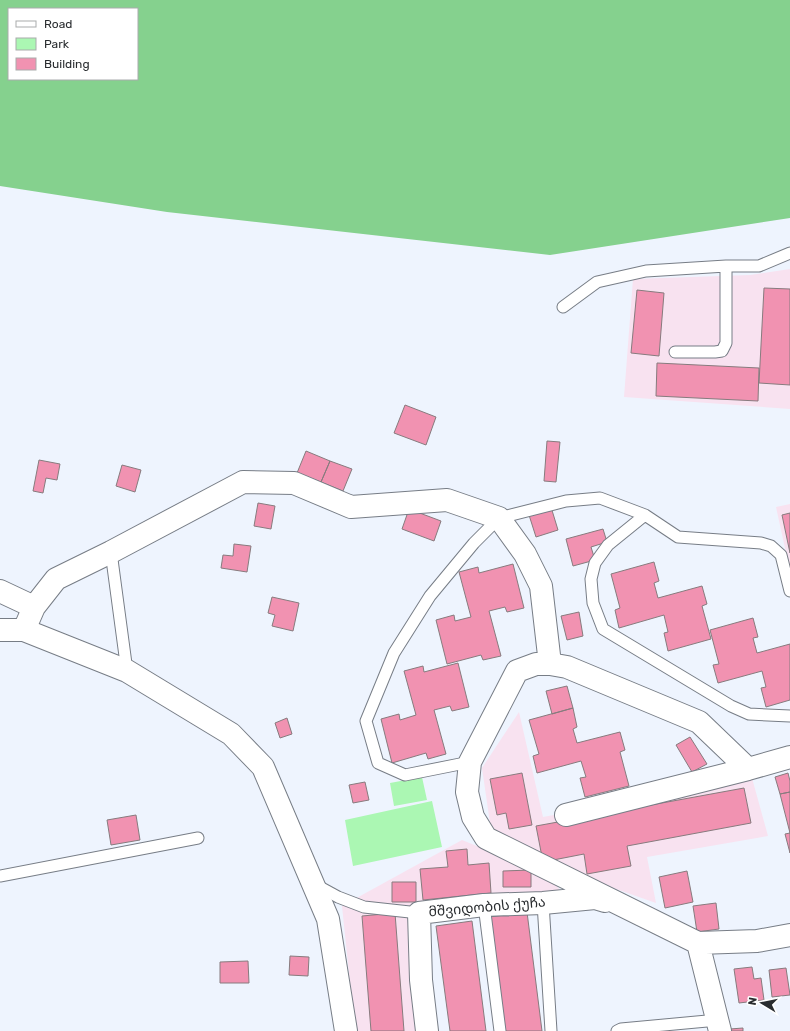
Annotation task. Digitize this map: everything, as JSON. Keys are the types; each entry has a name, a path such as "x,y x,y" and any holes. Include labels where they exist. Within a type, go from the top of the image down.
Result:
{"street":[{"path":"24,630 34,607 56,579 111,552 243,482 294,483 351,507 447,500 499,518 525,554 542,586 550,664"},
{"path":"0,591 34,607"},
{"path":"0,630 24,630 127,671 231,734 263,767 328,919 346,1031"},
{"path":"748,769 699,722 567,667 550,664 536,664 516,671 470,762 467,792 473,817 486,838 698,943 757,942 790,935"},
{"path":"566,816 790,757"},
{"name":"მშვიდობის ქუჩა","path":"427,1031 421,980 419,913 484,905 543,903 595,898 624,907"},
{"path":"698,943 719,1026"}],"lane":[{"path":"563,307 597,282 646,271 726,266 759,266 790,253"},
{"path":"674,352 722,351 726,343 726,266"},
{"path":"470,762 405,775 378,763 366,721 394,653 430,596 474,543 499,518 566,500 600,498 645,514 678,537 761,543 771,546 781,556 790,591"},
{"path":"645,514 608,545 595,563 591,579 594,603 604,629 731,706 749,714 790,716"},
{"path":"111,552 127,671"},
{"path":"0,876 198,838"},
{"path":"313,883 338,897 364,907 419,913"},
{"path":"543,903 551,1031"},
{"path":"484,905 500,1031"},
{"path":"617,1031 621,1029 649,1026 719,1026"}],"shaded area":[{"path":"790,269 790,409 624,397 633,279 750,275"},
{"path":"790,504 790,571 776,507"},
{"path":"519,712 543,817 752,778 768,836 647,857 656,903 539,862 491,830 482,768"},
{"path":"462,840 548,875 565,896 409,911 418,1031 355,1031 342,906"}],"green space":[{"path":"0,0 790,0 790,218 550,255 167,212 0,186"},
{"path":"422,777 427,800 394,806 390,783"},
{"path":"432,801 442,847 353,866 345,820"}],"building":[{"path":"764,288 790,289 790,385 759,383"},
{"path":"637,290 664,293 659,356 631,353"},
{"path":"657,363 759,368 758,401 656,396"},
{"path":"405,405 436,417 426,445 394,433"},
{"path":"547,441 560,442 556,482 544,481"},
{"path":"306,451 330,461 321,482 297,473"},
{"path":"39,460 60,464 57,480 46,478 43,493 33,491"},
{"path":"330,461 352,469 343,491 321,482"},
{"path":"122,465 141,470 135,492 116,486"},
{"path":"258,503 275,506 271,529 254,526"},
{"path":"551,507 558,530 536,537 529,515"},
{"path":"409,509 441,521 434,541 402,529"},
{"path":"790,513 790,553 782,515"},
{"path":"603,529 607,542 591,547 595,560 573,566 566,539"},
{"path":"234,544 251,546 247,572 221,568 223,555 233,556"},
{"path":"654,562 659,581 654,583 658,598 702,586 707,604 702,606 711,639 668,651 664,633 668,632 664,615 619,628 615,610 620,608 611,574"},
{"path":"513,564 524,608 507,612 505,607 489,611 501,656 483,660 481,655 447,664 436,620 454,615 455,621 471,617 459,572 478,567 479,573"},
{"path":"272,597 299,603 293,631 272,626 275,615 268,613"},
{"path":"579,612 583,636 567,640 561,616"},
{"path":"753,618 758,637 753,638 757,653 790,644 790,700 766,707 761,688 766,687 762,671 718,683 713,665 719,664 710,630"},
{"path":"458,663 469,707 452,711 450,706 434,710 446,754 428,759 426,753 392,763 381,719 399,714 400,720 416,715 404,671 423,666 424,672"},
{"path":"567,686 573,708 552,714 546,691"},
{"path":"573,708 577,727 573,729 577,743 620,732 625,750 620,752 629,786 585,797 580,778 586,777 581,761 537,773 533,756 539,754 529,720"},
{"path":"287,718 292,734 280,738 275,723"},
{"path":"690,737 707,764 692,772 676,745"},
{"path":"522,773 532,825 509,829 506,813 497,815 490,779"},
{"path":"788,773 790,792 780,794 775,777"},
{"path":"365,782 369,800 353,803 349,785"},
{"path":"744,788 751,823 627,846 631,866 587,874 584,854 543,862 536,826"},
{"path":"790,792 790,833 780,794"},
{"path":"136,815 140,840 111,845 107,820"},
{"path":"790,833 790,853 785,834"},
{"path":"467,849 468,865 489,863 491,893 423,900 420,869 448,867 446,851"},
{"path":"531,870 531,887 503,887 503,871"},
{"path":"687,871 693,902 665,908 659,877"},
{"path":"392,882 416,882 416,902 392,902"},
{"path":"716,903 719,929 697,932 693,906"},
{"path":"527,912 542,1031 504,1031 489,917"},
{"path":"395,913 404,1031 371,1031 362,916"},
{"path":"472,921 486,1031 450,1031 436,926"},
{"path":"290,956 309,957 308,976 289,975"},
{"path":"248,961 249,983 220,983 220,962"},
{"path":"752,967 754,979 761,978 764,1000 739,1003 734,969"},
{"path":"786,968 790,995 772,997 769,970"},
{"path":"743,1028 743,1031 731,1031 730,1029"}]}
